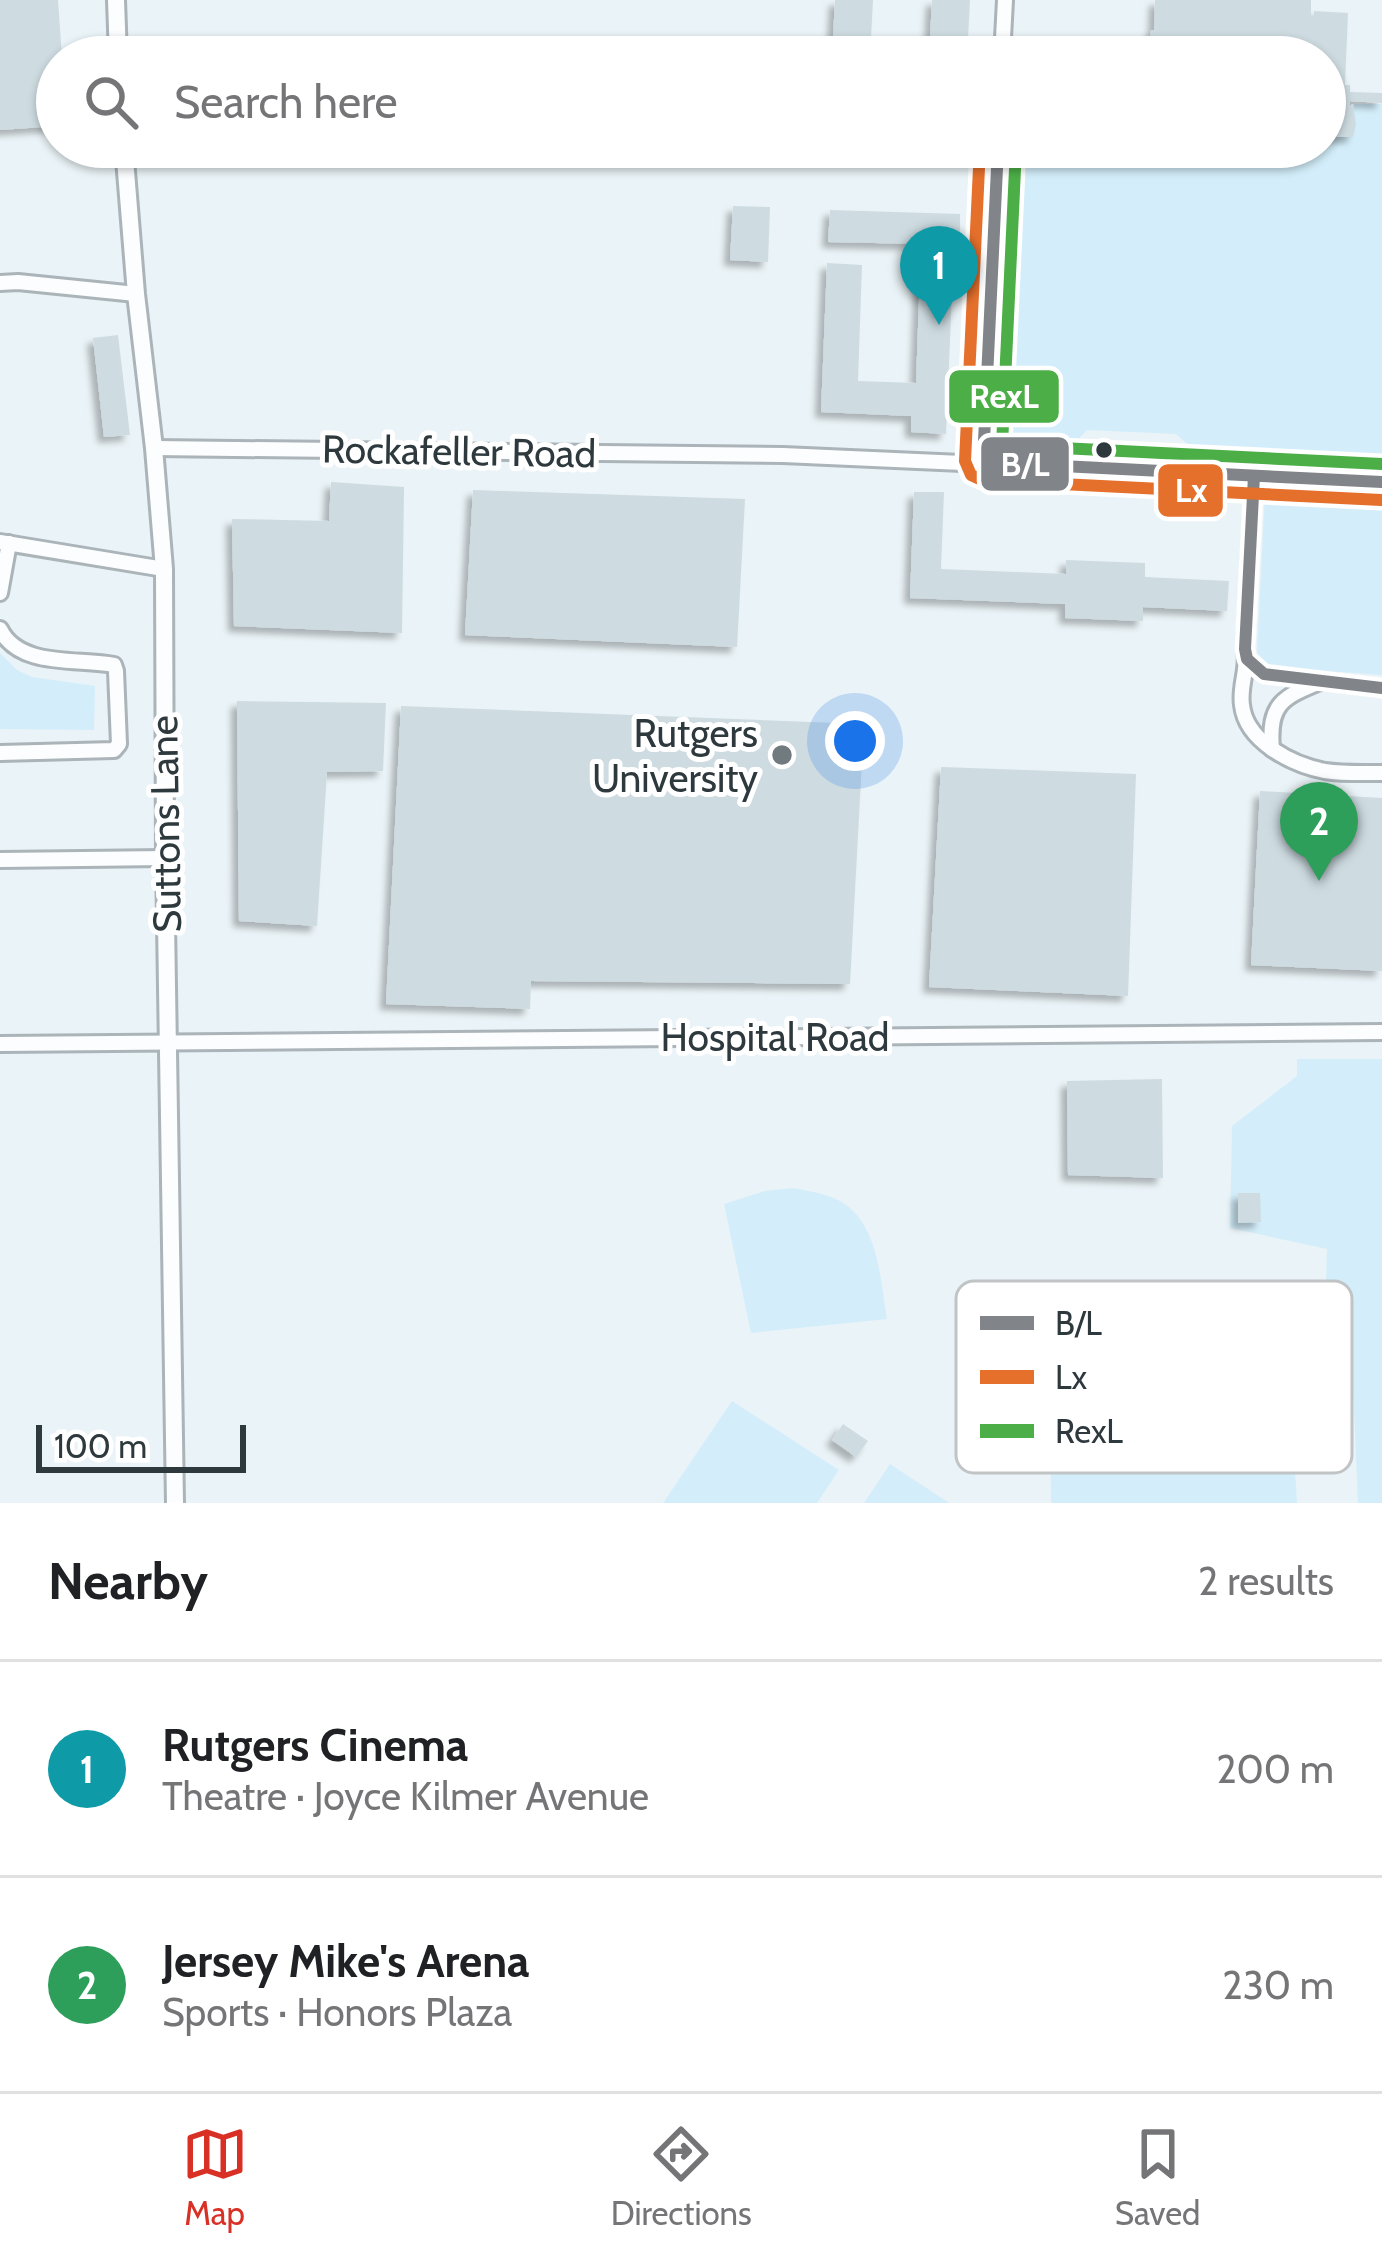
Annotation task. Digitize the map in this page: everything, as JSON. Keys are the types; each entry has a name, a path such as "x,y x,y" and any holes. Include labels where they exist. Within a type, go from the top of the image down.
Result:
{"street":[{"path":"116,0 117,36"},
{"path":"1003,36 1005,0"},
{"name":"Suttons Lane","path":"126,168 164,568 175,1503"},
{"path":"997,168 983,462 1382,482"},
{"path":"0,283 136,294"},
{"name":"Rockafeller Road","path":"154,448 983,462"},
{"path":"1255,476 1242,705 1251,730 1272,749 1302,765 1329,772 1382,773"},
{"path":"0,592 4,542 164,568"},
{"path":"0,629 8,644 22,652 114,664 119,744 114,750 0,753"},
{"path":"1247,659 1264,674 1382,688"},
{"path":"1272,749 1274,711 1294,693 1324,680"},
{"path":"0,860 165,858"},
{"name":"Hospital Road","path":"0,1044 1382,1032"}],"shaded area":[{"path":"1353,104 1382,104 1382,457 1241,451 1227,458 1199,454 1176,434 1087,430 1075,442 1049,450 1030,451 1008,441 1003,424 1011,406 1018,225 1012,217 1014,168 1346,168 1346,134 1353,137"},
{"path":"1265,492 1382,498 1382,675 1270,667 1257,653"},
{"path":"0,653 32,677 95,686 94,730 0,729"},
{"path":"1297,1059 1382,1059 1382,1503 1358,1503 1352,1281 1326,1281 1327,1249 1230,1228 1232,1126 1297,1076"},
{"path":"793,1188 838,1200 862,1222 875,1253 887,1319 751,1333 724,1204"},
{"path":"732,1401 839,1470 817,1503 663,1503"},
{"path":"890,1464 949,1503 864,1503"},
{"path":"1051,1473 1295,1473 1297,1503 1051,1503"}],"building":[{"path":"0,0 58,0 61,36 36,36 36,127 0,130"},
{"path":"835,0 873,0 871,36 833,36"},
{"path":"932,0 970,0 968,36 930,36"},
{"path":"1155,0 1311,0 1311,17 1314,11 1348,13 1346,61 1346,36 1150,36"},
{"path":"1346,85 1350,92 1382,93 1382,103 1350,101 1356,124 1353,137 1346,137"},
{"path":"733,206 770,207 768,262 730,260"},
{"path":"830,210 960,214 960,245 954,246 946,434 911,432 911,416 821,412 827,263 862,265 858,381 916,383 921,244 828,242"},
{"path":"118,335 130,435 104,437 93,338"},
{"path":"331,482 404,487 402,633 234,626 232,519 329,521"},
{"path":"473,490 745,499 737,647 465,635"},
{"path":"914,492 944,492 941,569 1066,574 1066,560 1145,563 1145,577 1229,581 1227,611 1143,607 1143,621 1065,618 1065,604 910,598"},
{"path":"237,701 386,703 383,771 327,772 317,926 239,921"},
{"path":"401,706 864,724 850,984 531,981 530,1009 386,1004"},
{"path":"941,767 1136,774 1128,996 929,987"},
{"path":"1260,791 1382,798 1382,971 1251,965"},
{"path":"1162,1079 1163,1178 1068,1175 1067,1081"},
{"path":"1238,1193 1260,1193 1261,1222 1238,1223"},
{"path":"843,1424 868,1441 856,1457 832,1440"}],"transit line":[{"name":"Lx","path":"979,168 965,461 971,475 982,480 1381,500"},
{"name":"B/L","path":"997,168 983,462 1382,482"},
{"name":"RexL","path":"1015,168 1002,445 1382,464"},
{"name":"B/L","path":"1254,476 1247,659 1264,674 1382,688"}],"place":[{"name":"Rutgers Cinema","path":"939,325"},
{"name":"Rutgers University","path":"782,755"},
{"name":"Jersey Mike's Arena","path":"1319,881"}]}
